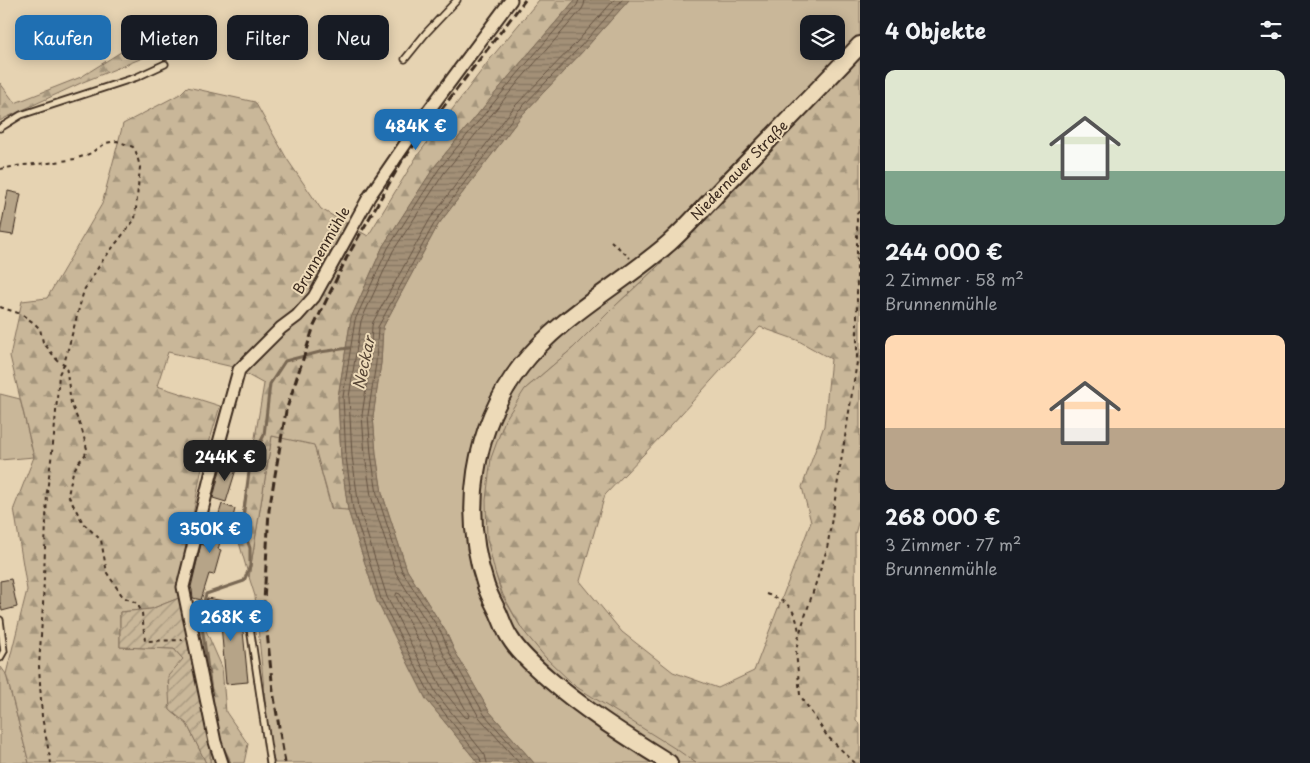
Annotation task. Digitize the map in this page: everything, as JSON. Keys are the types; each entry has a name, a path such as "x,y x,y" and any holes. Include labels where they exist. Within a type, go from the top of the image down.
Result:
{"main road":[{"name":"Niedernauer Straße","path":"669,763 583,707 535,667 510,639 486,588 474,540 472,520 473,498 480,449 497,404 507,386 538,347 558,328 638,268 676,235 860,45"}],"street":[{"name":"Brunnenmühle","path":"222,763 215,742 183,588 239,370 281,328 297,316 314,297 369,197 426,114 511,0"}],"lane":[{"path":"405,60 426,33 458,0"},
{"path":"0,128 21,115 137,77 165,64"},
{"path":"0,620 4,651 0,658"},
{"path":"249,621 270,763"}],"path":[{"path":"0,169 75,158 90,154 106,143 117,142 133,147 140,167 135,219 103,260 84,290 64,364 59,374 47,492 39,666 42,717 51,763"},
{"path":"855,763 827,736 800,695 796,651 799,635 827,549 857,362 857,214 860,210"},
{"path":"611,241 638,268"},
{"path":"0,307 21,314 34,323 40,329 43,342 58,362 64,364 68,369 71,403 87,449 73,472 68,494 82,522 101,540 107,573 123,597 137,604 142,613 145,641 193,640"},
{"path":"766,594 777,598 792,609 798,622 799,635"}],"green space":[{"path":"539,0 575,0 435,166 383,246 351,318 338,397 341,457 348,510 332,509 314,445 272,436 249,577 238,539 264,384 233,367 168,352 157,386 220,406 202,467 182,573 193,613 200,617 222,667 226,712 248,744 244,763 210,763 210,741 179,598 151,609 120,612 120,647 174,649 183,659 170,710 187,724 206,763 29,763 6,674 27,590 14,508 34,457 10,356 22,301 47,298 102,204 123,124 180,94 187,87 255,102 287,159 321,209 368,236 417,156 491,58"},
{"path":"629,0 860,0 860,58 697,229 573,348 525,389 495,572 502,595 522,629 696,763 534,763 489,711 454,650 446,632 407,570 382,493 373,416 381,363 383,327 438,225 522,115"},
{"path":"121,52 121,60 138,60 83,82 0,121 0,83 15,103 81,77 111,60"},
{"path":"860,58 860,516 855,534 856,720 860,725 860,763 696,763 575,686 545,657 522,629 503,595 495,572 487,539 486,500 491,458 505,420 525,389 573,348 697,229","holes":["760,327 797,340 831,359 824,426 802,487 811,522 754,671 718,688 673,672 622,632 580,581 605,495"]},
{"path":"0,394 20,399 34,457 0,460"},
{"path":"272,436 314,444 331,508 348,510 377,601 426,699 478,763 275,763 270,751 255,596 249,577"},
{"path":"179,598 193,613 210,741 210,763 206,763 187,724 170,710 168,676 183,659 174,649 120,647 120,612 151,609"},
{"path":"0,667 6,674 29,763 0,763"}],"water":[{"name":"Neckar","path":"575,0 629,0 522,115 438,225 383,327 381,363 373,416 376,454 382,493 407,570 446,632 454,650 489,711 534,763 478,763 426,699 377,601 348,510 341,457 338,397 351,318 383,246 435,166"}],"building":[{"path":"8,191 21,194 13,235 0,233"},
{"path":"222,462 237,466 226,502 213,498"},
{"path":"222,504 235,509 233,517 228,516 218,549 221,550 214,575 209,574 201,600 193,598 191,587 201,544 209,546"},
{"path":"11,579 17,607 2,611 0,581"},
{"path":"207,598 224,601 222,609 241,611 248,682 226,684 220,612 205,610"}],"waterway":[{"path":"213,705 201,612 206,594 244,581 250,566 250,548 242,526 250,464 264,435 270,384 285,361 320,352 349,348"},
{"path":"220,741 230,763"}],"railway":[{"path":"285,763 273,691 264,602 269,510 286,411 314,326 347,257 402,161 525,0"}]}
